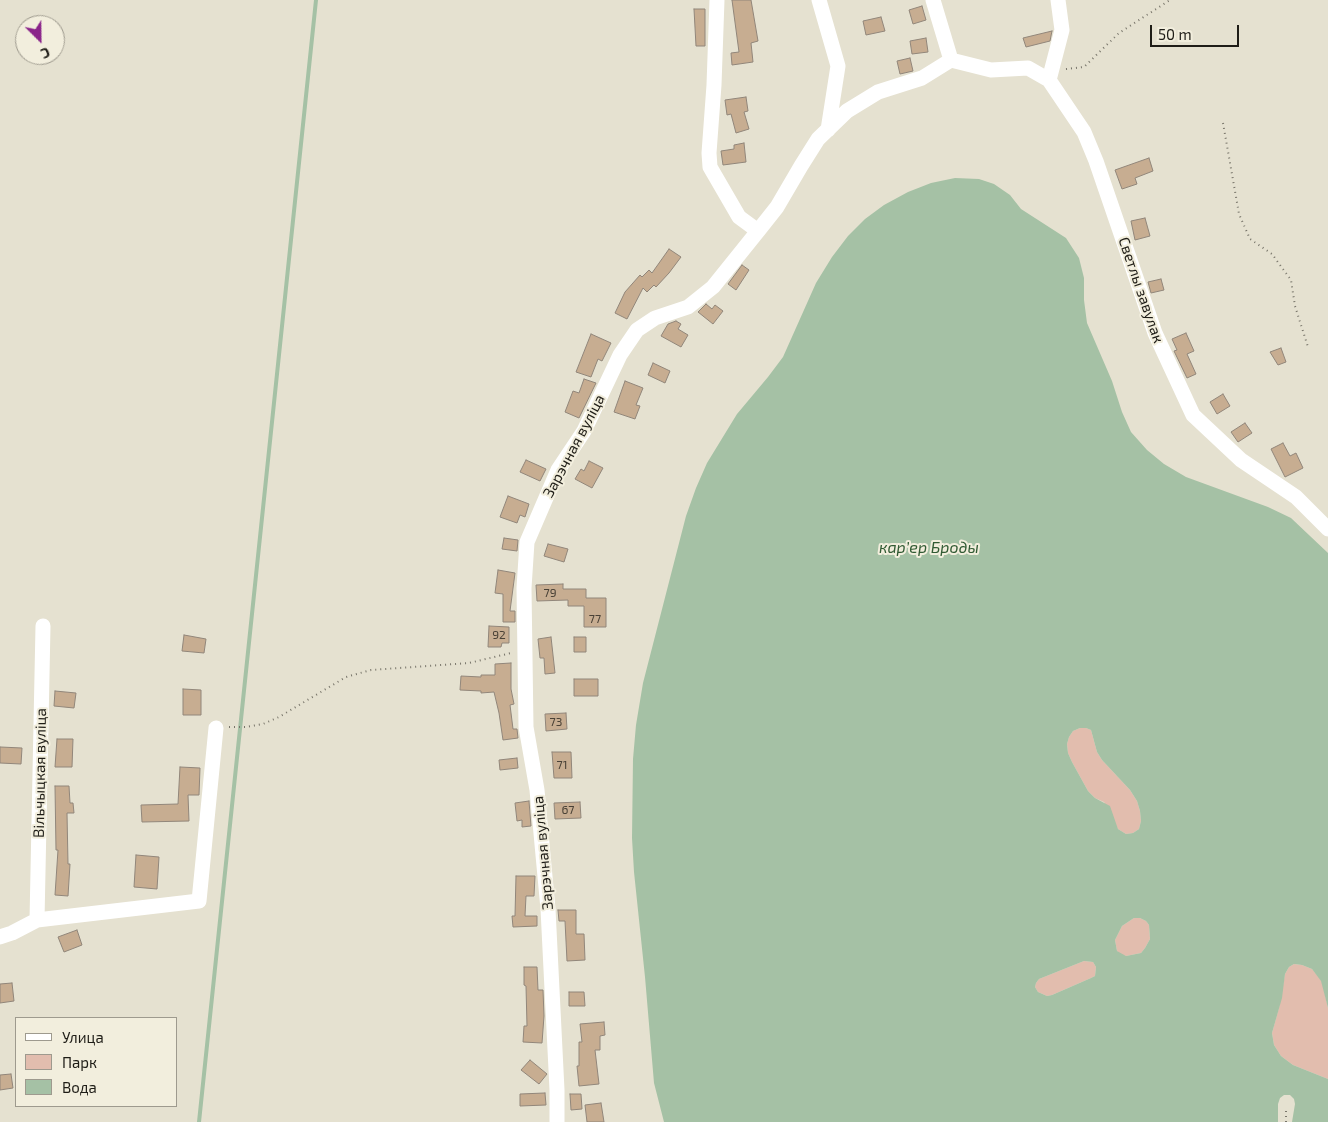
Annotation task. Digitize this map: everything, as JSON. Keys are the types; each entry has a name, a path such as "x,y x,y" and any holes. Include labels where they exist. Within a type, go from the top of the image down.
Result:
{"street":[{"path":"717,0 709,153 710,167 739,217 758,231"},
{"path":"819,0 838,66 828,130"},
{"path":"933,0 951,60 991,70 1028,68 1050,76 1062,30 1058,0"},
{"name":"Зарэчная вуліца","path":"557,1122 548,909 537,790 526,728 524,588 527,542 558,470 584,431 620,355 637,330 655,318 688,307 713,286 777,207 818,139 847,111 878,92 922,78 951,60"},
{"name":"Светлы завулак","path":"1050,76 1084,132 1099,169 1155,333 1193,415 1241,460 1296,497 1328,529"},
{"name":"Вільчыцкая вуліца","path":"37,920 43,626"},
{"path":"0,937 37,920 199,901 216,728"}],"path":[{"path":"1050,76 1084,67 1119,33 1170,0"},
{"path":"1223,123 1240,214 1250,239 1272,254 1291,280 1295,306 1308,347"},
{"path":"232,726 246,727 263,724 279,717 346,677 371,670 469,663 524,650"},
{"path":"1286,1108 1286,1122"}],"green space":[{"path":"1080,728 1091,730 1097,752 1102,760 1130,790 1137,801 1141,821 1139,829 1133,833 1126,834 1118,829 1104,802 1095,798 1088,791 1072,762 1067,744 1073,731"},
{"path":"1134,918 1146,921 1149,925 1150,939 1141,953 1121,955 1117,951 1115,940 1122,926"},
{"path":"1084,961 1093,962 1096,967 1095,976 1047,996 1038,992 1035,987 1039,979"},
{"path":"1294,964 1312,969 1322,981 1328,1008 1328,1079 1293,1065 1281,1056 1274,1045 1272,1033 1285,974 1289,967"}],"water":[{"name":"карʼер Броды","path":"955,178 979,179 994,184 1010,195 1021,209 1066,238 1079,258 1084,278 1087,323 1131,432 1147,450 1164,464 1186,477 1268,507 1291,518 1328,553 1328,1008 1321,981 1312,969 1294,964 1289,967 1285,974 1282,998 1272,1033 1274,1045 1281,1056 1293,1065 1328,1079 1328,1122 1292,1122 1294,1099 1290,1095 1284,1095 1280,1098 1278,1104 1278,1122 664,1122 654,1083 634,872 632,838 633,759 643,683 686,516 707,463 737,414 783,357 816,283 832,257 848,236 865,219 884,205 908,192 931,183","holes":["1080,728 1091,730 1097,752 1102,760 1130,790 1137,801 1141,821 1139,829 1133,833 1126,834 1118,829 1110,806 1095,798 1088,791 1072,762 1067,744 1073,731","1134,918 1140,918 1149,925 1150,939 1141,953 1126,956 1117,951 1115,940 1122,926","1084,961 1093,962 1096,967 1095,976 1052,995 1047,996 1038,992 1035,987 1039,979"]}],"building":[{"path":"732,0 751,0 758,41 751,43 753,62 732,65 731,53 739,52"},
{"path":"922,6 926,20 913,24 909,10"},
{"path":"694,9 705,9 705,46 696,46"},
{"path":"881,17 885,31 866,35 863,21"},
{"path":"1052,31 1050,41 1026,47 1023,38"},
{"path":"926,38 928,52 912,54 910,41"},
{"path":"910,58 913,71 900,74 897,61"},
{"path":"746,97 748,111 744,112 749,129 736,133 731,114 727,115 725,100"},
{"path":"744,143 746,162 723,165 721,151 734,149 734,145"},
{"path":"1149,158 1153,171 1135,178 1137,184 1122,189 1115,170"},
{"path":"1145,218 1150,236 1135,240 1131,221"},
{"path":"669,249 681,257 669,273 656,287 654,285 647,292 643,288 627,319 615,313 625,292 640,275 642,277 649,270 652,273"},
{"path":"742,265 749,270 736,290 728,284"},
{"path":"1161,279 1164,290 1151,293 1148,282"},
{"path":"706,304 712,309 715,305 723,311 713,324 698,312"},
{"path":"676,321 681,324 678,329 688,335 681,347 661,336 668,324"},
{"path":"1186,333 1194,351 1187,354 1196,374 1187,378 1174,351 1177,350 1172,339"},
{"path":"591,334 611,343 602,361 598,359 591,377 576,372"},
{"path":"1281,348 1286,362 1278,365 1270,352"},
{"path":"653,363 670,371 665,383 648,375"},
{"path":"584,379 596,383 579,418 565,412 573,391 579,393"},
{"path":"625,381 643,388 636,405 640,406 635,419 614,412"},
{"path":"1223,394 1230,406 1217,414 1210,402"},
{"path":"1245,423 1252,433 1238,442 1231,432"},
{"path":"1283,443 1290,456 1296,453 1303,468 1285,477 1271,449"},
{"path":"526,460 546,469 540,481 520,472"},
{"path":"589,461 603,468 592,488 575,479 581,469 584,471"},
{"path":"508,496 529,504 525,517 520,515 517,523 500,517"},
{"path":"504,538 518,540 517,551 502,549"},
{"path":"548,544 568,549 564,562 544,556"},
{"path":"498,570 515,573 510,611 515,611 515,622 503,622 503,594 495,593"},
{"path":"563,584 563,589 586,589 586,598 606,598 606,627 584,627 584,606 568,606 568,600 537,601 536,585"},
{"path":"489,626 509,627 509,643 502,643 501,647 488,647"},
{"path":"184,635 206,639 204,653 182,651"},
{"path":"551,637 555,673 545,674 544,658 540,658 538,639"},
{"path":"574,637 586,637 586,652 574,652"},
{"path":"511,663 511,689 514,704 510,705 513,729 517,729 518,738 503,740 494,692 481,693 481,691 460,690 461,676 481,677 481,675 495,675 495,664"},
{"path":"574,679 598,679 598,696 574,696"},
{"path":"183,689 201,690 201,715 183,715"},
{"path":"55,691 76,693 74,708 54,706"},
{"path":"566,713 567,729 546,731 545,714"},
{"path":"57,739 73,739 72,767 55,767"},
{"path":"0,747 22,748 21,764 0,763"},
{"path":"552,752 571,752 572,778 554,778"},
{"path":"517,758 518,768 500,770 499,760"},
{"path":"180,767 200,768 199,795 188,795 189,821 142,822 141,805 178,804"},
{"path":"55,786 69,786 70,803 73,803 74,813 67,813 68,864 70,864 68,896 55,895 58,850 56,850"},
{"path":"529,801 531,826 522,827 522,820 517,821 515,803"},
{"path":"580,802 581,818 555,819 554,803"},
{"path":"136,855 159,857 157,889 134,887"},
{"path":"516,876 535,876 534,896 526,896 525,916 537,916 537,926 513,927 512,916 515,916"},
{"path":"558,910 576,910 576,934 584,934 585,960 567,961 565,921 559,921"},
{"path":"77,930 82,945 64,952 58,937"},
{"path":"524,967 537,967 538,990 543,990 542,1043 523,1042 524,1026 527,1026"},
{"path":"12,983 14,1001 0,1003 0,984"},
{"path":"569,992 584,992 585,1006 569,1006"},
{"path":"604,1022 605,1035 600,1036 600,1050 595,1050 599,1084 579,1086 577,1066 579,1066 579,1042 582,1042 580,1024"},
{"path":"530,1060 547,1074 539,1084 521,1070"},
{"path":"11,1074 13,1088 0,1090 0,1075"},
{"path":"545,1093 546,1105 520,1106 520,1094"},
{"path":"570,1094 581,1094 582,1109 571,1110"},
{"path":"601,1103 604,1122 587,1122 585,1105"}],"waterway":[{"path":"199,1122 316,0"}]}
